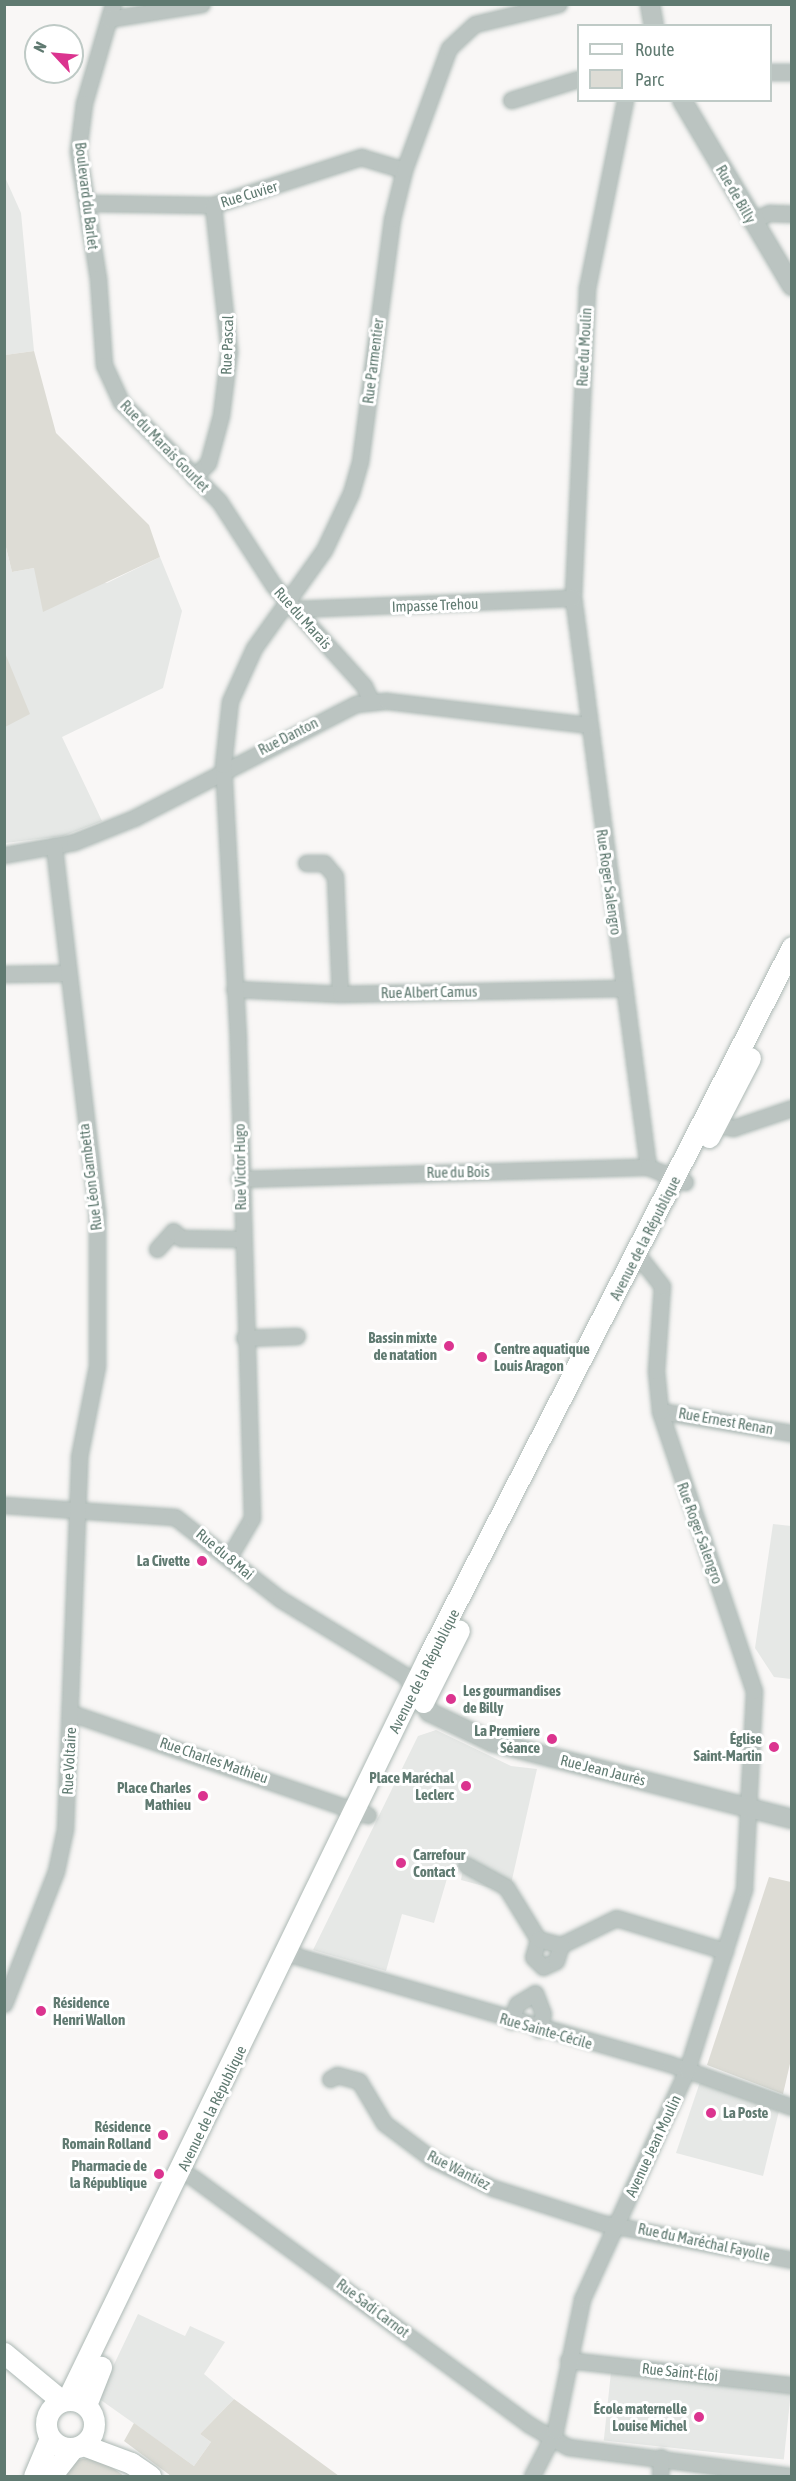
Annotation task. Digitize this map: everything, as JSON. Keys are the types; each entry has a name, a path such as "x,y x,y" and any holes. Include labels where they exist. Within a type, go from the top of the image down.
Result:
{"main road":[{"name":"Avenue de la République","path":"77,2407 362,1812 709,1123 792,946"},
{"name":"Avenue de la République","path":"709,1123 792,978"},
{"name":"Avenue de la République","path":"77,2407 192,2177 292,1956"},
{"path":"4,2353 77,2407 131,2463 150,2476"},
{"path":"4,2367 29,2390 48,2428 77,2447 131,2463"},
{"path":"34,2476 48,2428 77,2407"},
{"path":"51,2476 77,2447 77,2407"}],"street":[{"path":"111,12 202,4"},
{"name":"Rue Parmentier","path":"224,770 236,684 254,648 292,607 324,550 360,462 392,219 404,170 441,67 463,32 488,20 559,4"},
{"path":"650,4 654,24"},
{"name":"Boulevard du Barlet","path":"100,319 79,129 111,12"},
{"path":"772,72 792,72"},
{"path":"511,100 577,80"},
{"name":"Rue du Moulin","path":"573,597 587,288 625,102"},
{"name":"Rue de Billy","path":"683,102 750,221 792,286"},
{"name":"Rue Cuvier","path":"87,203 213,205 361,157 404,170"},
{"name":"Rue Pascal","path":"194,477 208,463 221,415 229,351 213,205"},
{"path":"750,221 769,213 792,214"},
{"name":"Rue du Marais Gourlet","path":"100,319 104,364 121,402 194,477 240,531"},
{"name":"Rue du Marais","path":"240,531 292,607 371,701"},
{"name":"Impasse Trehou","path":"292,607 573,597"},
{"name":"Rue Roger Salengro","path":"573,597 648,1167"},
{"name":"Rue Danton","path":"4,855 54,846 134,818 339,710 371,701 589,725"},
{"name":"Rue Victor Hugo","path":"224,770 234,989 244,1338 252,1518 229,1557"},
{"name":"Rue Léon Gambetta","path":"54,846 98,1254 97,1366 79,1457 78,1508"},
{"path":"306,863 324,863 335,876 340,994"},
{"path":"4,974 68,973"},
{"name":"Rue Albert Camus","path":"234,989 340,994 624,988"},
{"path":"709,1123 733,1128 792,1108"},
{"name":"Rue du Bois","path":"239,1179 648,1167 681,1179"},
{"path":"157,1249 173,1231 181,1238 242,1239"},
{"name":"Rue Roger Salengro","path":"641,1257 662,1286 656,1371 660,1411 750,1669 754,1691 748,1808"},
{"path":"244,1338 297,1336"},
{"name":"Rue Ernest Renan","path":"660,1411 792,1432"},
{"name":"Rue du 8 Mai","path":"4,1505 78,1508 175,1517 280,1599 403,1674 419,1696"},
{"name":"Rue Voltaire","path":"4,2004 61,1852 71,1713 78,1508"},
{"name":"Rue Jean Jaurès","path":"419,1696 492,1742 792,1819"},
{"name":"Rue Charles Mathieu","path":"71,1713 362,1812"},
{"name":"Avenue Jean Moulin","path":"532,2476 552,2439 582,2300 687,2070 744,1889 748,1808"},
{"path":"466,1865 506,1887 538,1939 561,1945 616,1918 725,1951"},
{"path":"538,1939 533,1957 543,1967"},
{"path":"539,2029 543,2014 535,1993 543,1967 556,1961 561,1945"},
{"name":"Rue Sainte-Cécile","path":"292,1956 687,2070 792,2107"},
{"path":"511,2020 517,2004 535,1993"},
{"name":"Rue Wantiez","path":"330,2079 337,2075 359,2081 384,2123 454,2170 493,2188 617,2223"},
{"name":"Rue Sadi Carnot","path":"192,2177 552,2439 578,2449 661,2457 790,2476"},
{"name":"Rue du Maréchal Fayolle","path":"617,2223 792,2260"},
{"name":"Rue Saint-Éloi","path":"568,2360 792,2385"},
{"path":"660,2476 661,2457"}],"shaded area":[{"path":"4,175 21,213 34,351 5,355"},
{"path":"4,539 12,572 34,568 107,583 160,557 182,611 163,688 62,737 102,821 63,836 5,843"},
{"path":"773,1524 791,1526 791,1679 774,1677 755,1648"},
{"path":"436,1730 511,1766 537,1769 511,1884 498,1890 461,1880 463,1868 451,1865 434,1923 402,1914 386,1971 313,1950 418,1736"},
{"path":"700,2082 779,2111 763,2176 676,2153"},
{"path":"138,2314 185,2336 190,2326 225,2342 204,2374 234,2399 200,2434 211,2442 194,2466 98,2398"},
{"name":"École maternelle Louise Michel","path":"611,2372 791,2391 784,2460 604,2441"}],"green space":[{"path":"34,351 56,433 149,525 160,557 43,612 34,568 12,572 4,539 5,355"},
{"path":"5,653 30,714 4,727"},
{"path":"769,1877 791,1882 792,2055 783,2094 707,2065"},
{"path":"234,2399 339,2476 171,2476 124,2441 134,2423 194,2466 211,2442 200,2434"},
{"path":"96,2456 124,2476 64,2476 74,2461"}],"place":[{"name":"Bassin mixte de natation","path":"449,1346"},
{"name":"Centre aquatique Louis Aragon","path":"482,1357"},
{"name":"La Civette","path":"202,1561"},
{"name":"Les gourmandises de Billy","path":"451,1699"},
{"name":"La Premiere Séance","path":"552,1739"},
{"name":"Église Saint-Martin","path":"774,1747"},
{"name":"Place Maréchal Leclerc","path":"466,1786"},
{"name":"Place Charles Mathieu","path":"203,1796"},
{"name":"Carrefour Contact","path":"401,1863"},
{"name":"Résidence Henri Wallon","path":"41,2011"},
{"name":"La Poste","path":"711,2113"},
{"name":"Résidence Romain Rolland","path":"163,2135"},
{"name":"Pharmacie de la République","path":"159,2174"},
{"name":"École maternelle Louise Michel","path":"699,2417"}]}
